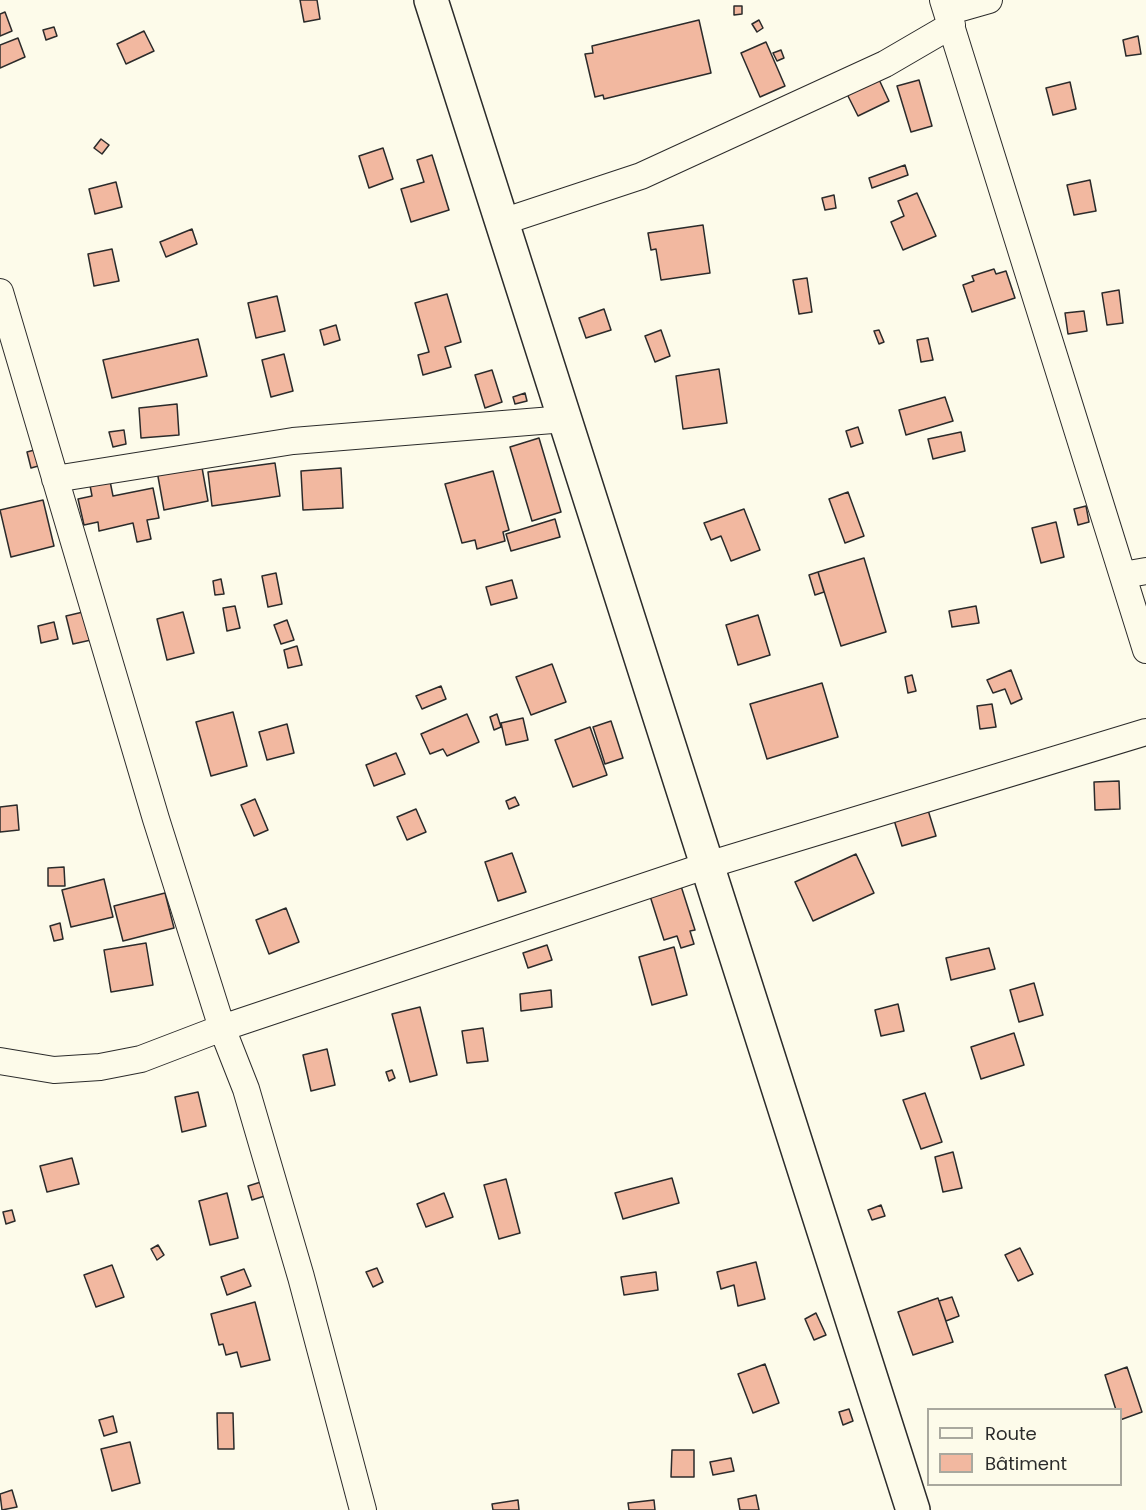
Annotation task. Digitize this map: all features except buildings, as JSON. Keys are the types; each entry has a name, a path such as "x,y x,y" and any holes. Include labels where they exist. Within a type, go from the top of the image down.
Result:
{"main road":[{"path":"431,0 913,1510"}],"street":[{"path":"502,222 641,176 885,64 947,12 988,0"},
{"path":"947,12 1135,573 1146,650"},
{"path":"0,292 153,808 222,1028 246,1089 301,1276 363,1510"},
{"path":"55,479 293,441 565,419"},
{"path":"0,1061 54,1070 100,1066 141,1059 222,1028 708,865 1146,732"}]}
